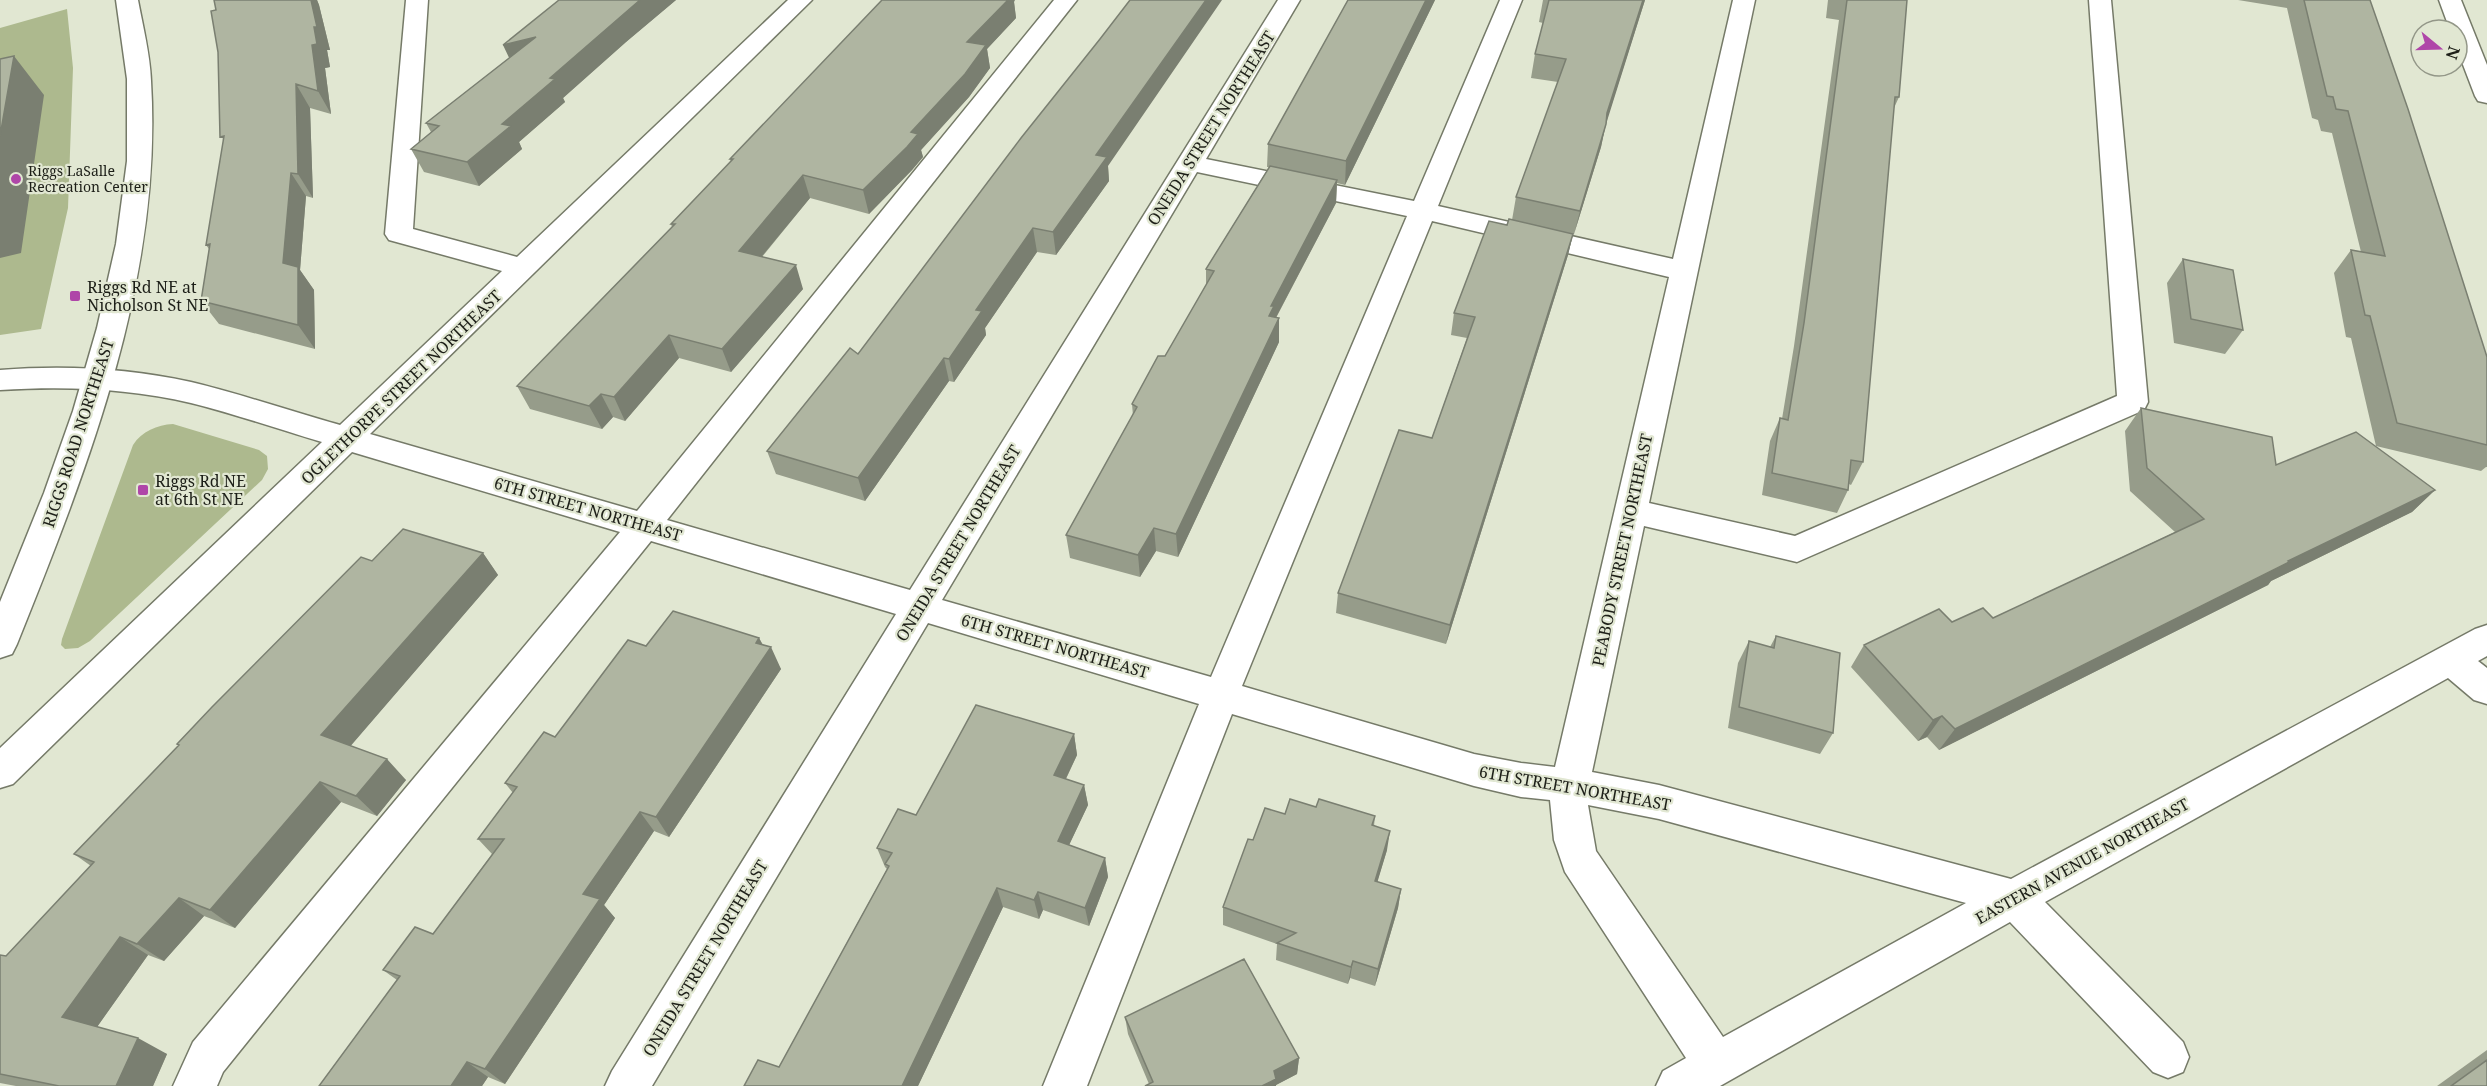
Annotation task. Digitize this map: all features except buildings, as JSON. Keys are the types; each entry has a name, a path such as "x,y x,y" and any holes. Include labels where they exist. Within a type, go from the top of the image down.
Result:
{"street":[{"name":"RIGGS ROAD NORTHEAST","path":"0,644 45,536 98,379 123,283 138,179 141,112 138,69 127,0"},
{"path":"417,0 399,234 524,268"},
{"name":"OGLETHORPE STREET NORTHEAST","path":"0,772 801,0"},
{"path":"195,1086 208,1057 645,525 1066,0"},
{"name":"ONEIDA STREET NORTHEAST","path":"627,1086 1289,0"},
{"path":"1065,1086 1221,695 1511,0"},
{"name":"PEABODY STREET NORTHEAST","path":"1716,1065 1579,859 1571,834 1567,809 1570,784 1744,0"},
{"path":"1631,510 1797,549 2133,402 2100,0"},
{"path":"2450,0 2487,96"},
{"path":"1189,163 1423,212 1684,271"},
{"name":"6TH STREET NORTHEAST","path":"0,380 98,379 131,382 192,393 1474,770 1521,780 1570,784 1659,802 2014,898"},
{"name":"EASTERN AVENUE NORTHEAST","path":"1678,1086 2014,898 2487,639"},
{"path":"2451,659 2487,689"},
{"path":"2014,898 2168,1057"}],"green space":[{"path":"67,9 73,68 68,208 41,329 0,335 0,28"},
{"path":"173,424 259,450 267,456 268,469 262,480 90,641 78,648 65,649 61,645 62,639 133,445 150,430"}],"place":[{"name":"Riggs LaSalle Recreation Center","path":"16,179"},
{"name":"Riggs Rd NE at Nicholson St NE","path":"75,296"},
{"name":"Riggs Rd NE at 6th St NE","path":"143,490"}]}
